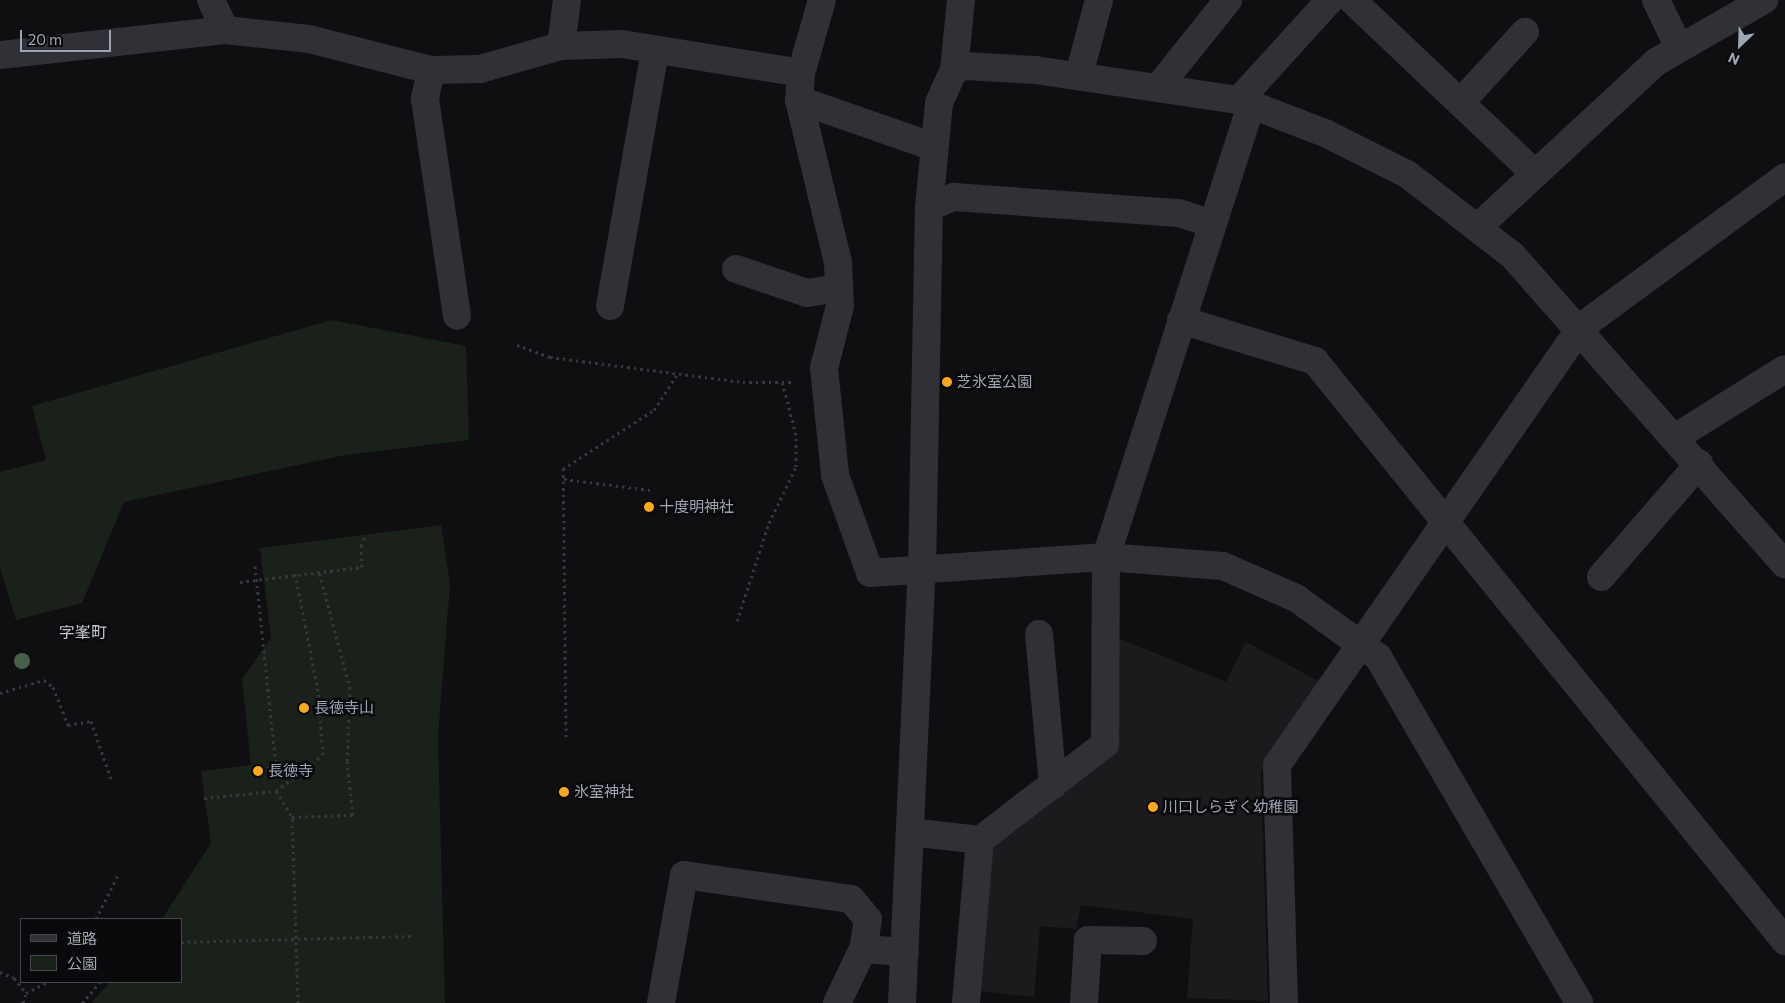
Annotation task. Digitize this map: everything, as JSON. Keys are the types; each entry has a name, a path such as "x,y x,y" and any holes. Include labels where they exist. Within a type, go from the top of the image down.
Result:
{"street":[{"path":"211,0 225,30"},
{"path":"225,30 231,0"},
{"path":"561,46 567,0"},
{"path":"822,0 800,87 838,263 840,306 824,368 835,475 870,573 1106,557 1223,566 1296,598 1342,636 1360,643 1378,657 1579,1003"},
{"path":"902,1003 922,569 929,207 939,104 954,70 961,0"},
{"path":"1079,75 1100,0"},
{"path":"1160,85 1228,0"},
{"path":"910,832 980,840 1105,744 1106,557 1181,320 1245,103 1330,0"},
{"path":"1352,0 1461,102 1532,172"},
{"path":"1656,0 1679,48"},
{"path":"1479,226 1532,172 1656,62 1764,0"},
{"path":"0,55 225,30 309,39 431,70 480,70 561,46 622,44 655,50 800,87 934,147"},
{"path":"1461,102 1525,32"},
{"path":"610,306 655,50"},
{"path":"954,70 965,66 1079,75 1160,85 1245,103 1325,133 1407,174 1479,226 1581,328 1785,564"},
{"path":"431,70 425,99 456,316"},
{"path":"1284,1003 1277,765 1446,517 1581,328 1785,176"},
{"path":"929,207 954,197 1179,213 1210,222"},
{"path":"736,269 807,293 839,288"},
{"path":"1181,320 1315,360 1446,517 1785,941"},
{"path":"1676,437 1785,369"},
{"path":"1601,576 1699,464"},
{"path":"1039,634 1053,785"},
{"path":"966,1003 980,840"},
{"path":"661,1003 684,875 851,899 868,919 863,949 837,1003"},
{"path":"1084,1003 1088,940 1143,941"},
{"path":"863,949 905,952"}],"path":[{"path":"517,344 550,357 743,382 826,383"},
{"path":"566,737 563,469 654,410 678,373"},
{"path":"737,621 769,522 796,467 796,435 782,381"},
{"path":"564,479 650,490"},
{"path":"240,582 256,583 295,573 362,567 361,546 366,535"},
{"path":"255,566 276,766 260,770"},
{"path":"292,817 352,815 347,760 350,690 319,571"},
{"path":"204,798 276,791 323,755 318,691 295,573"},
{"path":"0,692 44,680 53,686 68,725 91,722 111,779"},
{"path":"276,791 292,817 298,1003"},
{"path":"97,918 118,876"},
{"path":"182,942 412,936"},
{"path":"0,972 14,978 26,993"},
{"path":"23,1003 26,993 46,983"},
{"path":"82,1003 99,983"}],"shaded area":[{"name":"川口しらぎく幼稚園","path":"1118,638 1226,682 1246,642 1319,681 1261,771 1268,1001 1187,998 1193,919 1081,905 1076,929 1040,926 1034,997 979,991 987,861 996,843 1118,750"}],"green space":[{"path":"332,320 466,346 469,440 345,455 124,502 82,603 16,620 0,568 0,472 46,460 32,406"},
{"path":"441,525 450,583 438,737 445,1003 91,1003 109,983 182,983 182,918 163,918 211,843 201,771 251,765 242,679 271,638 260,548"}],"place":[{"name":"芝氷室公園","path":"947,382"},
{"name":"十度明神社","path":"649,507"},
{"name":"長徳寺山","path":"304,708"},
{"name":"長徳寺","path":"258,771"},
{"name":"氷室神社","path":"564,792"},
{"name":"川口しらぎく幼稚園","path":"1153,807"}],"district":[{"name":"字峯町","path":"83,632"}]}
